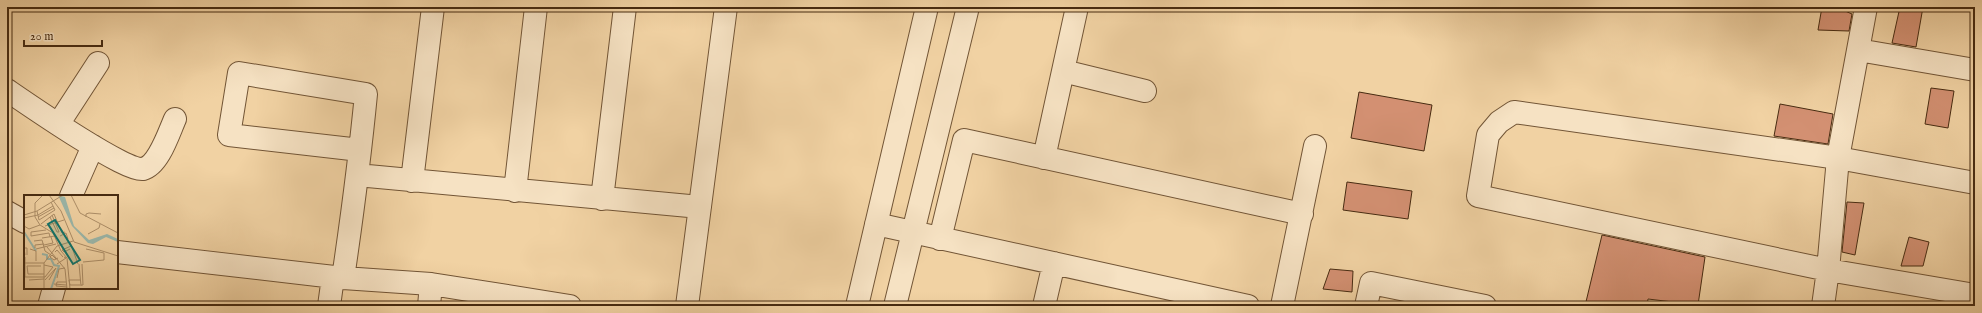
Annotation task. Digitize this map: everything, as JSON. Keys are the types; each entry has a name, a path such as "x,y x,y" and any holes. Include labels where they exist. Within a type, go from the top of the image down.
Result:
{"street":[{"path":"412,181 433,7"},
{"path":"515,191 536,7"},
{"path":"602,199 625,7"},
{"path":"687,306 726,7"},
{"path":"857,306 927,7"},
{"path":"895,306 968,7"},
{"path":"1044,158 1077,7"},
{"path":"1823,306 1828,270 1838,158 1866,7"},
{"path":"1858,50 1975,70"},
{"path":"59,123 98,63"},
{"path":"1063,71 1145,91"},
{"path":"329,306 338,277 357,175 360,150 366,94 239,73 229,135 360,150"},
{"path":"7,90 93,146 137,169 142,169 154,161 160,152 175,119"},
{"path":"1975,183 1838,158 1514,112 1499,122 1488,135 1478,196 1828,270 1975,295"},
{"path":"940,238 964,140 1302,214"},
{"path":"71,195 93,146"},
{"path":"1282,306 1315,146"},
{"path":"357,175 515,191 700,207"},
{"path":"7,212 24,221"},
{"path":"876,224 1248,306"},
{"path":"118,252 338,277 431,284 570,306"},
{"path":"1044,306 1054,263"},
{"path":"1366,306 1371,283 1474,305"},
{"path":"429,306 431,284"}],"building":[{"path":"1822,7 1836,7 1852,14 1849,31 1818,30"},
{"path":"1900,7 1923,7 1916,47 1892,43"},
{"path":"1931,88 1954,91 1948,128 1925,124"},
{"path":"1359,92 1432,105 1424,151 1351,138"},
{"path":"1780,104 1833,114 1828,144 1774,136"},
{"path":"1347,182 1412,191 1408,219 1343,210"},
{"path":"1847,202 1864,203 1855,255 1842,252"},
{"path":"1602,235 1705,257 1698,305 1648,299 1647,306 1585,306"},
{"path":"1909,237 1929,242 1923,266 1901,266"},
{"path":"1330,269 1353,271 1352,292 1323,289"}]}
